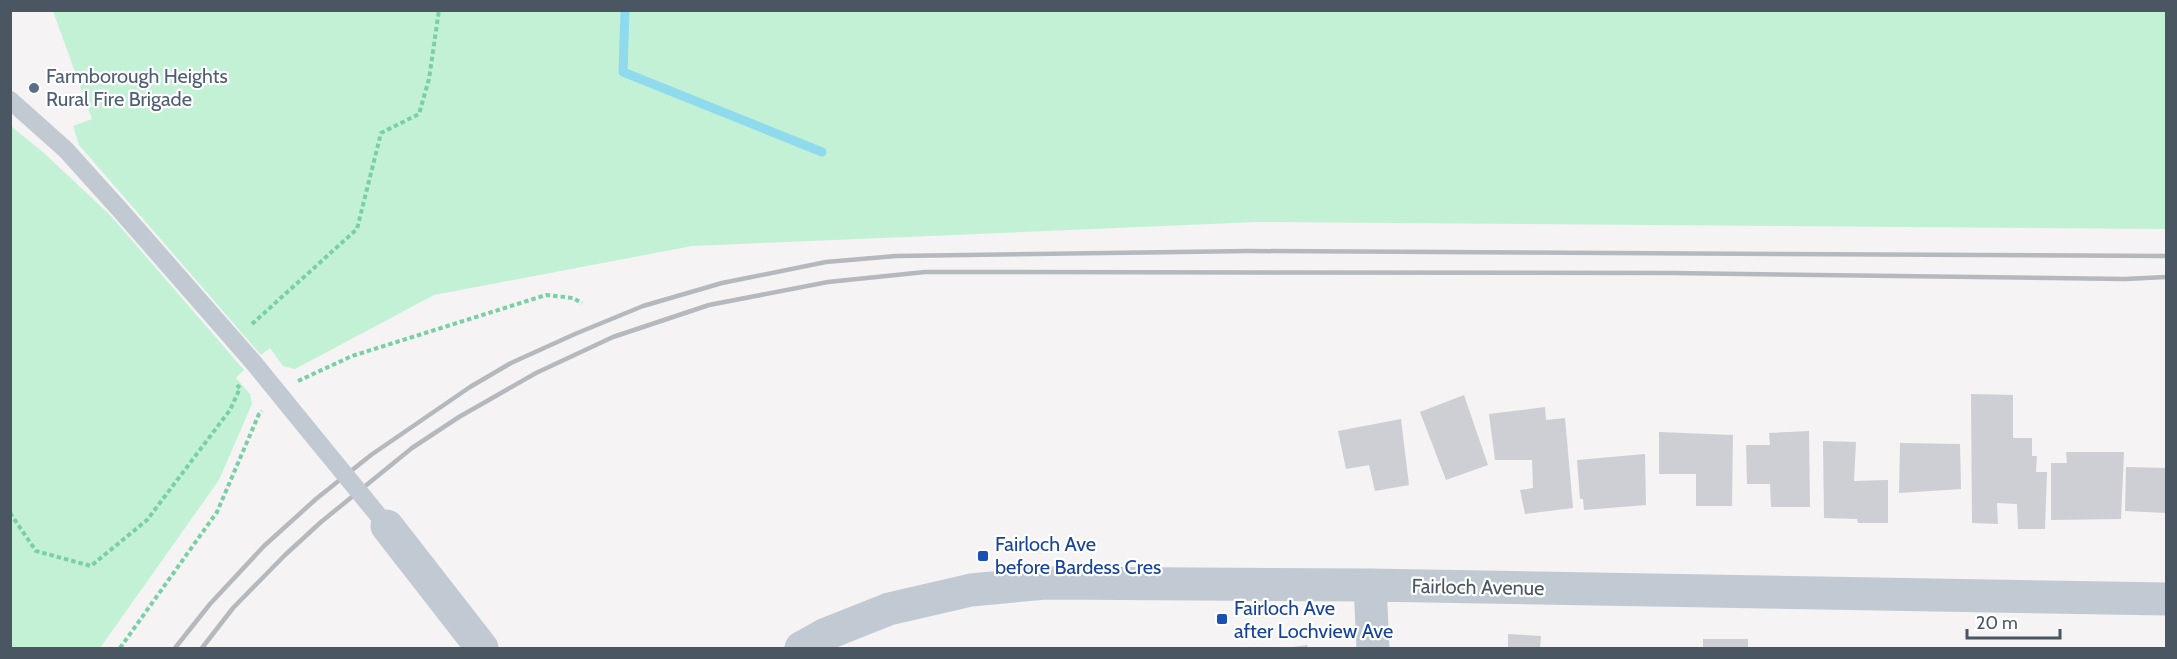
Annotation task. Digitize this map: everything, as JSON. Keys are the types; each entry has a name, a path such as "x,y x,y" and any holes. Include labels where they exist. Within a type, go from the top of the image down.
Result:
{"street":[{"path":"387,526 482,648"},
{"name":"Fairloch Avenue","path":"820,644 889,609 970,590 1045,583 1370,585 2166,599"},
{"path":"1370,585 1372,648"}],"lane":[{"path":"10,100 66,150 234,340 387,526"}],"path":[{"path":"234,340 357,229 381,133 419,114 429,79 439,10"},
{"path":"302,378 352,356 546,295 573,298 582,303"},
{"path":"10,513 36,551 91,566 147,520 230,410 240,388 236,384 256,367"},
{"path":"120,648 217,512 260,414"}],"green space":[{"path":"53,11 2166,11 2166,229 1257,222 692,246 434,295 295,369 283,366 270,348 261,355 79,145 73,126 92,119"},
{"path":"11,126 45,154 110,215 244,370 236,378 250,394 252,404 219,480 100,648 11,648"}],"building":[{"path":"1971,394 2013,395 2013,438 2032,438 2032,456 2037,456 2036,472 2047,472 2045,529 2018,529 2017,504 1997,503 1998,524 1972,523"},
{"path":"1464,395 1488,465 1446,480 1420,412"},
{"path":"1545,407 1546,420 1565,418 1573,508 1525,514 1520,490 1533,488 1532,460 1495,460 1489,414"},
{"path":"1401,419 1409,485 1375,491 1369,465 1346,469 1338,431"},
{"path":"1809,431 1810,507 1771,507 1770,484 1747,484 1746,445 1770,445 1769,433"},
{"path":"1659,432 1733,435 1732,506 1696,506 1696,474 1659,474"},
{"path":"1823,441 1856,442 1854,481 1888,480 1888,523 1858,523 1857,519 1824,518"},
{"path":"1900,443 1960,444 1961,489 1899,493"},
{"path":"2066,452 2124,452 2121,519 2051,520 2051,463 2067,463"},
{"path":"1645,454 1646,505 1584,510 1583,499 1580,499 1577,460"},
{"path":"2126,467 2166,468 2166,513 2125,511"},
{"path":"1508,634 1541,636 1540,648 1508,648"},
{"path":"1703,639 1748,639 1748,648 1703,648"},
{"path":"1307,645 1308,648 1293,648 1293,647"}],"waterway":[{"path":"625,10 623,72 822,152"}],"railway":[{"path":"175,648 210,604 264,546 316,499 371,455 470,387 511,363 643,306 722,283 826,262 896,256 1249,251 2166,256"},
{"path":"202,648 233,608 321,522 412,448 459,417 536,373 613,337 709,305 828,282 925,272 1672,273 2125,279 2166,277"}],"place":[{"name":"Farmborough Heights Rural Fire Brigade","path":"34,88"},
{"name":"Fairloch Ave before Bardess Cres","path":"983,556"},
{"name":"Fairloch Ave after Lochview Ave","path":"1222,619"}]}
